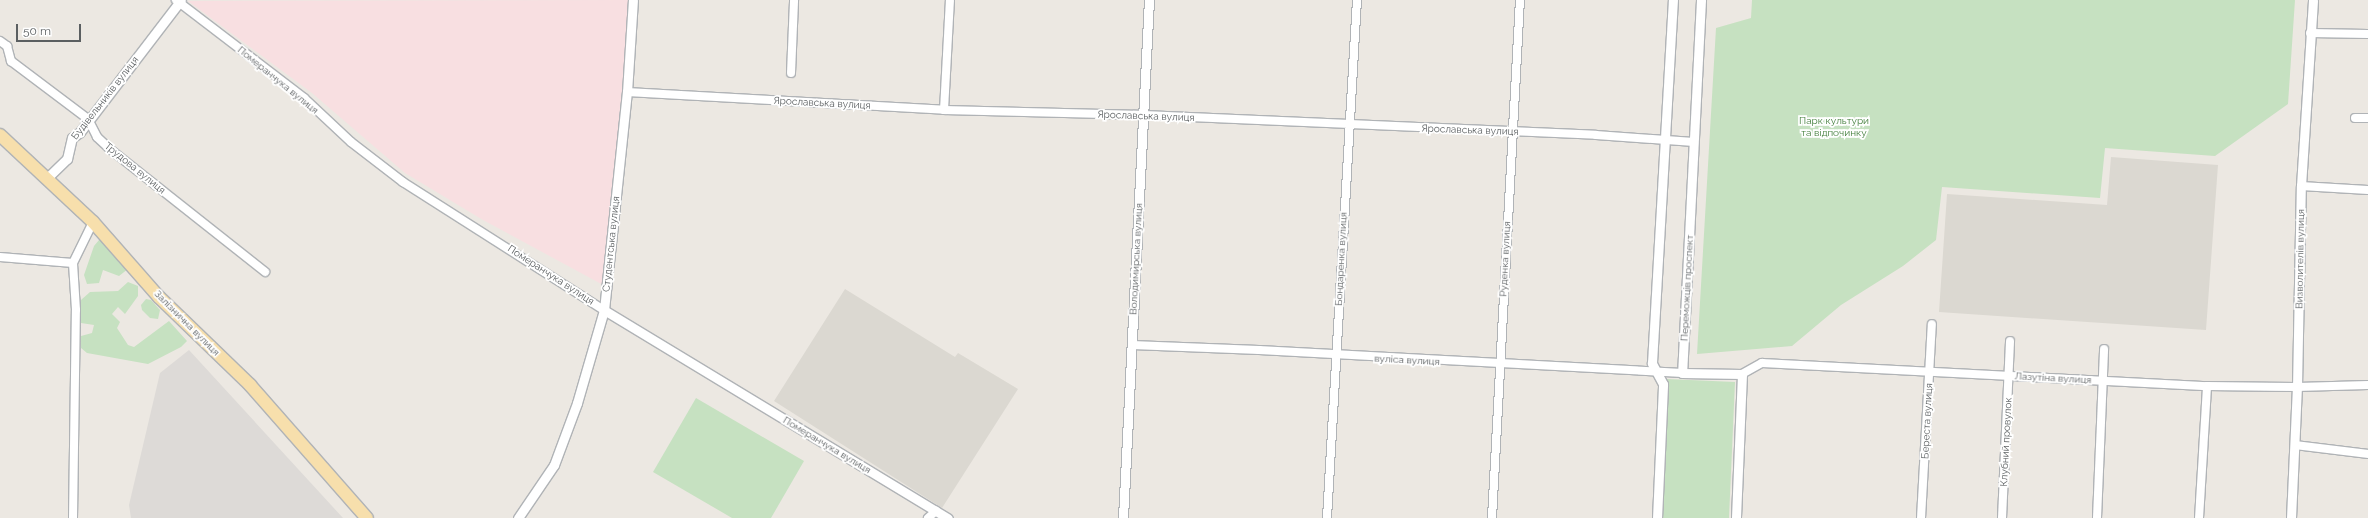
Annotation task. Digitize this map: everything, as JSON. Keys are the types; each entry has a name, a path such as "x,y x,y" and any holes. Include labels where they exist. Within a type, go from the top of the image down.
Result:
{"main road":[{"name":"Залізнична вулиця","path":"0,135 48,178 93,222 159,297 250,385 367,518"}],"street":[{"name":"Студентська вулиця","path":"518,518 554,465 577,403 604,310 627,92 633,0"},
{"path":"791,73 794,0"},
{"path":"944,110 950,0"},
{"name":"Володимирська вулиця","path":"1123,518 1149,0"},
{"name":"Бондаренка вулиця","path":"1327,518 1348,126 1358,0"},
{"name":"Руденка вулиця","path":"1492,518 1511,132 1520,0"},
{"path":"1657,518 1663,384 1655,372 1652,363 1673,0"},
{"name":"Переможців проспект","path":"1682,373 1701,0"},
{"name":"Визволителів вулиця","path":"2291,518 2297,388 2301,186 2313,0"},
{"name":"Будівельників вулиця","path":"48,178 68,159 72,138 80,132 88,119 179,1"},
{"name":"Померанчука вулиця","path":"179,1 304,98 351,142 403,182 604,310 948,518"},
{"path":"2310,33 2368,34"},
{"name":"Трудова вулиця","path":"0,41 7,46 11,61 88,119 97,137 110,149 265,272"},
{"name":"Ярославська вулиця","path":"627,92 944,110 1144,115 1348,126 1665,139 1694,142"},
{"path":"2355,118 2368,118"},
{"path":"2301,186 2368,190"},
{"path":"73,518 76,310 73,263 93,222"},
{"path":"0,257 73,263"},
{"name":"Береста вулиця","path":"1921,518 1932,324"},
{"name":"Клубний провулок","path":"2002,518 2010,341"},
{"name":"вуліса вулиця","path":"1132,345 1259,350 1499,365 1682,373"},
{"path":"2097,518 2104,349"},
{"name":"Лазутіна вулиця","path":"1742,374 1762,363 2207,386 2297,388 2368,385"},
{"path":"1682,373 1742,374 1736,518"},
{"path":"2199,518 2207,386"},
{"path":"2295,445 2368,454"},
{"path":"928,518 936,511"}],"shaded area":[{"path":"630,0 605,286 483,220 405,173 312,93 188,1"},
{"path":"2111,157 2218,165 2206,330 1939,312 1947,194 2107,205"},
{"path":"845,289 955,357 958,353 1018,389 942,508 774,401"},
{"path":"189,350 343,518 131,518 129,505 160,373"}],"green space":[{"name":"Парк культури та відпочинку","path":"1752,0 2295,0 2288,104 2215,156 2105,148 2100,198 1942,187 1936,240 1903,266 1841,305 1792,346 1697,354 1716,28 1751,18"},
{"path":"99,240 105,241 128,269 119,276 103,270 99,283 87,284 84,275 94,246"},
{"path":"128,282 138,286 138,296 125,314 118,307 112,314 120,322 117,328 128,345 134,347 169,321 187,341 181,347 148,364 87,353 81,348 81,336 92,333 94,325 81,323 81,300 90,292 118,291"},
{"path":"146,299 151,300 160,310 158,319 150,318 142,310 141,305"},
{"path":"1667,379 1735,382 1729,518 1662,518"},
{"path":"696,398 804,461 771,518 732,518 653,472"}]}
